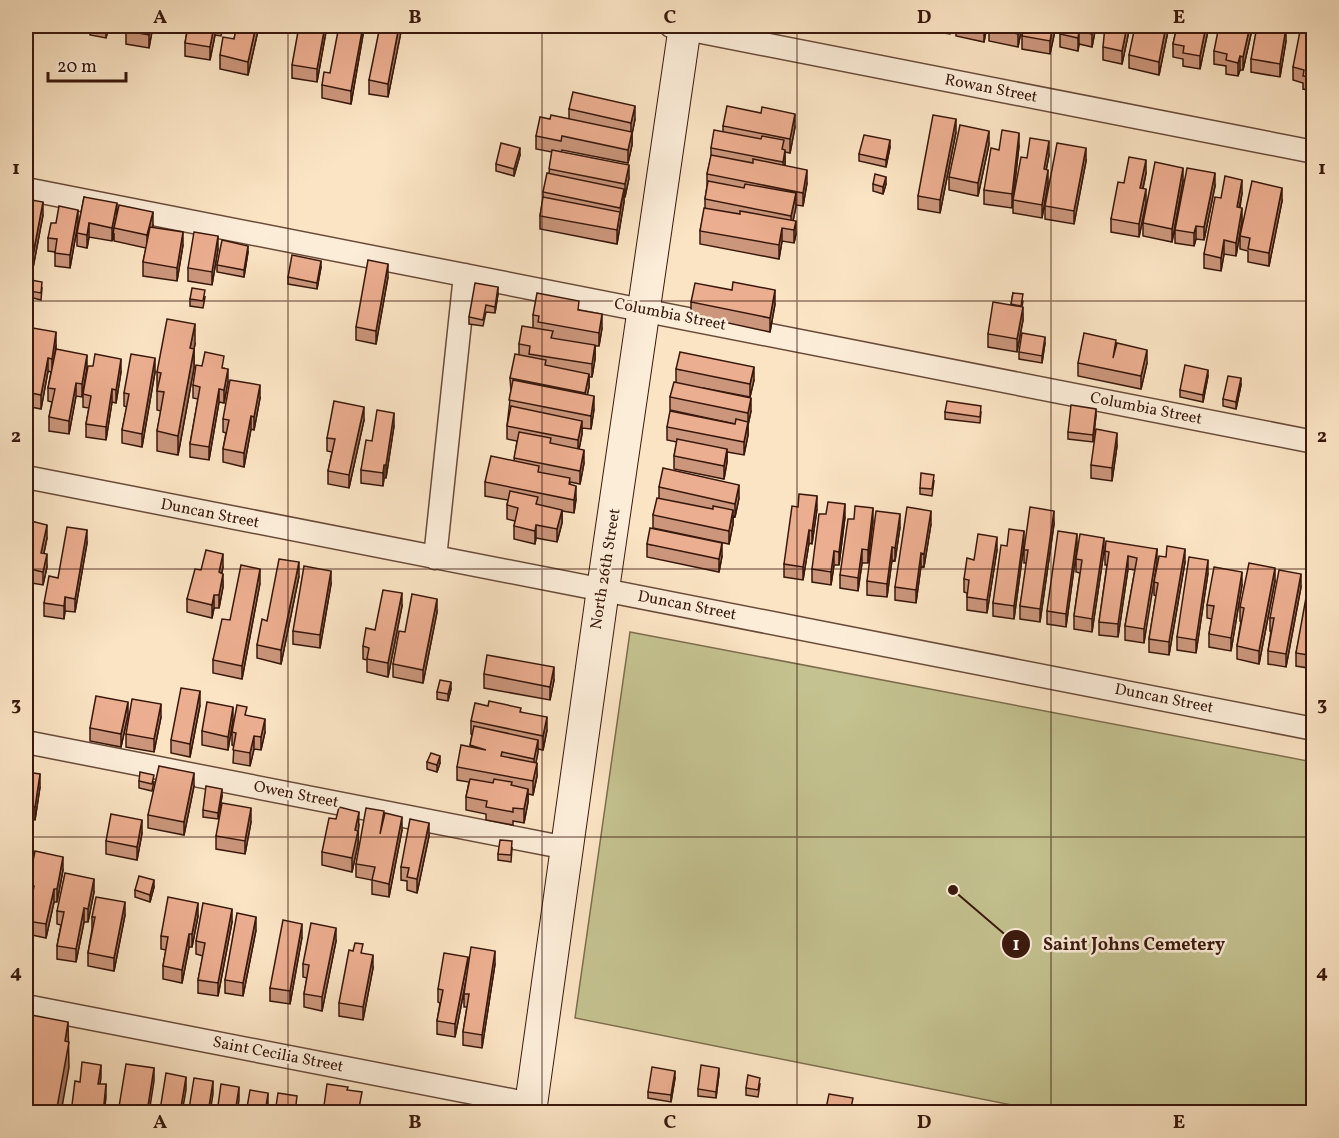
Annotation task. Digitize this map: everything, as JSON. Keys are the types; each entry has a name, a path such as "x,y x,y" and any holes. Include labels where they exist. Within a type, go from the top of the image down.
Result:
{"street":[{"name":"Rowan Street","path":"679,26 1314,152"},
{"name":"North 26th Street","path":"531,1108 643,310 679,26"},
{"name":"Columbia Street","path":"26,189 1314,442"},
{"path":"435,558 465,275"},
{"name":"Duncan Street","path":"26,477 1314,729"},
{"name":"Owen Street","path":"26,742 567,848"},
{"name":"Saint Cecilia Street","path":"26,1006 531,1108"}],"shaded area":[{"path":"630,632 1313,762 1313,1112 1047,1112 575,1018"}],"building":[{"path":"127,26 151,26 149,35 126,31"},
{"path":"188,26 214,26 210,47 185,43"},
{"path":"237,26 256,26 248,62 220,55 223,37 234,39"},
{"path":"299,26 325,26 317,69 292,65"},
{"path":"339,26 363,26 351,91 322,85 324,72 330,73"},
{"path":"380,26 399,26 388,84 369,80"},
{"path":"989,26 1019,26 1018,34 989,28"},
{"path":"1024,26 1053,26 1050,41 1022,36"},
{"path":"1062,26 1093,26 1092,34 1079,31 1078,38 1060,34"},
{"path":"1105,26 1127,26 1122,51 1103,47"},
{"path":"1135,26 1166,26 1159,62 1129,55"},
{"path":"1177,26 1206,26 1200,56 1183,53 1184,46 1173,44"},
{"path":"1219,26 1250,26 1243,57 1240,56 1238,63 1226,60 1227,54 1214,51"},
{"path":"1257,26 1286,28 1280,64 1251,59"},
{"path":"1301,26 1314,26 1314,78 1303,76 1304,70 1293,67"},
{"path":"573,92 635,106 631,123 569,109"},
{"path":"727,106 761,113 762,107 795,114 790,139 723,126"},
{"path":"551,115 632,132 628,150 562,136 561,141 536,136 540,117 550,119"},
{"path":"933,115 956,119 940,200 918,196"},
{"path":"960,125 989,131 978,183 949,177"},
{"path":"714,130 761,139 762,136 784,140 783,162 711,148"},
{"path":"1002,130 1019,133 1012,194 984,190 991,148 999,150"},
{"path":"864,135 890,140 886,160 859,154"},
{"path":"1030,138 1049,141 1044,169 1048,170 1042,205 1013,200 1021,157 1027,158"},
{"path":"501,143 520,148 514,169 496,164"},
{"path":"1057,143 1086,148 1074,211 1045,206"},
{"path":"552,150 629,165 625,184 549,169"},
{"path":"711,155 753,163 753,159 807,170 803,193 707,174"},
{"path":"1129,157 1146,160 1140,188 1146,189 1139,224 1111,219 1118,182 1124,183"},
{"path":"1155,162 1183,168 1172,229 1143,223"},
{"path":"1187,168 1215,173 1204,227 1196,226 1194,233 1175,230"},
{"path":"547,173 624,189 620,208 543,192"},
{"path":"875,174 886,177 883,187 873,184"},
{"path":"1225,176 1242,180 1237,207 1242,208 1236,243 1224,240 1221,258 1204,254 1215,197 1221,198"},
{"path":"708,181 744,188 745,184 796,193 791,216 705,199"},
{"path":"1252,181 1282,188 1269,253 1248,249 1250,238 1240,236"},
{"path":"84,197 117,203 112,228 89,223 87,235 77,233"},
{"path":"543,197 620,212 617,230 540,216"},
{"path":"26,199 43,202 32,260 26,258"},
{"path":"119,205 153,212 147,235 114,228"},
{"path":"59,206 78,210 70,255 55,253 57,239 48,238 51,223 56,223"},
{"path":"704,208 740,214 740,211 796,221 794,230 782,228 779,245 700,231"},
{"path":"1314,210 1314,248 1306,247"},
{"path":"150,227 183,232 177,268 143,262"},
{"path":"194,232 218,236 212,272 188,268"},
{"path":"222,240 248,246 244,270 217,265"},
{"path":"292,255 321,261 317,283 288,277"},
{"path":"368,260 388,264 376,331 356,327"},
{"path":"31,280 42,282 41,293 29,291"},
{"path":"733,282 775,290 770,318 691,302 695,283 732,290"},
{"path":"475,283 498,287 495,307 486,305 483,320 469,317"},
{"path":"192,288 205,290 203,301 190,299"},
{"path":"537,293 579,301 578,310 602,314 599,333 538,322 539,316 533,315"},
{"path":"1013,293 1023,294 1021,306 1011,304"},
{"path":"993,302 1023,307 1017,339 988,334"},
{"path":"167,319 195,324 190,348 194,349 178,436 157,431 164,392 157,391 161,373 157,372"},
{"path":"522,326 553,331 551,338 595,345 592,364 529,354 530,346 519,344"},
{"path":"27,327 56,332 52,359 48,358 41,395 26,392"},
{"path":"1022,333 1045,337 1042,356 1019,352"},
{"path":"1084,333 1116,340 1113,358 1117,343 1147,350 1141,376 1078,363"},
{"path":"56,349 87,355 82,384 76,383 69,421 49,417 55,389 48,388"},
{"path":"205,352 224,356 222,368 228,369 224,390 219,389 209,447 190,444 200,387 193,385 196,365 202,366"},
{"path":"680,352 754,367 750,384 676,369"},
{"path":"95,354 121,359 116,390 112,389 106,427 86,424 91,396 83,394 88,366 93,366"},
{"path":"131,354 155,358 142,434 122,430 129,394 124,393"},
{"path":"515,354 546,360 545,365 589,374 585,393 510,378"},
{"path":"1185,365 1208,370 1203,395 1180,390"},
{"path":"1228,376 1241,378 1236,402 1223,399"},
{"path":"230,380 260,385 244,453 223,449 229,420 223,419"},
{"path":"513,380 594,396 591,416 509,400"},
{"path":"1314,381 1314,413 1307,412"},
{"path":"674,382 751,398 748,413 670,397"},
{"path":"334,401 364,407 349,475 328,471 335,439 327,438"},
{"path":"947,401 981,406 980,417 945,412"},
{"path":"1071,405 1096,409 1093,435 1068,432"},
{"path":"511,406 582,421 578,440 507,426"},
{"path":"377,410 394,413 383,473 361,470 366,440 372,441"},
{"path":"670,411 735,424 736,419 748,422 744,442 667,427"},
{"path":"1096,429 1117,433 1112,468 1091,465"},
{"path":"519,432 551,438 550,443 584,450 580,471 514,458"},
{"path":"677,439 727,449 724,466 674,456"},
{"path":"491,456 539,466 538,472 570,478 569,484 576,486 574,500 485,482"},
{"path":"663,468 739,485 735,504 659,487"},
{"path":"921,473 934,475 932,489 920,488"},
{"path":"510,491 538,497 536,504 562,510 557,529 536,525 535,531 514,526 518,508 507,505"},
{"path":"799,494 817,496 812,531 809,530 803,567 784,564 792,506 798,507"},
{"path":"657,498 713,509 713,506 733,510 729,531 653,515"},
{"path":"828,502 845,504 839,552 834,551 831,572 812,569 819,514 826,514"},
{"path":"855,506 873,508 868,550 862,549 858,578 840,575 848,519 854,519"},
{"path":"907,507 931,511 924,554 921,553 916,590 895,587"},
{"path":"1030,507 1054,511 1040,609 1020,606 1028,550 1024,550"},
{"path":"876,511 900,514 895,548 892,547 887,584 867,581"},
{"path":"31,521 47,525 41,553 47,554 43,572 26,568 26,545"},
{"path":"67,527 87,530 75,599 65,597 64,606 44,603 49,576 58,578"},
{"path":"650,528 722,543 719,559 647,544"},
{"path":"1009,529 1024,531 1014,606 993,603 1001,545 1007,546"},
{"path":"1058,531 1077,534 1066,614 1047,611"},
{"path":"978,534 997,537 987,600 967,597 969,580 964,579 967,558 974,560"},
{"path":"1080,534 1104,538 1092,619 1074,616 1082,560 1076,559"},
{"path":"1106,541 1157,549 1144,629 1125,626 1137,558 1128,556 1118,624 1099,622 1109,552 1105,551"},
{"path":"1167,546 1185,549 1169,642 1149,639 1158,583 1154,582 1159,556 1166,557"},
{"path":"206,550 223,554 219,572 223,574 219,595 214,595 212,605 187,599 195,569 201,570"},
{"path":"1189,557 1208,560 1196,640 1177,637"},
{"path":"279,559 299,562 281,650 257,645 262,619 267,621"},
{"path":"1249,563 1275,568 1259,651 1237,646 1244,608 1240,607"},
{"path":"241,565 260,569 242,666 213,660 222,619 230,620"},
{"path":"304,566 331,571 320,635 293,631"},
{"path":"1214,567 1242,572 1231,638 1209,634 1214,606 1207,605"},
{"path":"1279,570 1301,574 1286,654 1268,651 1274,618 1270,618"},
{"path":"1311,570 1314,571 1314,656 1296,653"},
{"path":"383,590 402,593 388,663 367,659 369,648 363,646 366,628 375,630"},
{"path":"412,594 437,599 423,670 393,664 399,631 405,632"},
{"path":"487,655 554,667 550,687 484,674"},
{"path":"440,680 451,682 448,694 437,692"},
{"path":"181,688 200,691 190,744 171,740"},
{"path":"96,696 128,702 121,734 90,728"},
{"path":"132,699 161,704 154,739 126,734"},
{"path":"489,701 521,708 520,712 547,717 543,736 471,721 475,703 488,706"},
{"path":"207,702 233,707 228,737 202,731"},
{"path":"237,705 247,707 245,715 265,719 261,737 254,736 250,753 233,750 236,733 232,732"},
{"path":"474,726 538,740 534,759 502,752 501,756 537,763 533,781 457,767 461,745 486,750 470,745"},
{"path":"431,753 440,756 437,765 427,762"},
{"path":"159,766 194,773 184,822 148,815"},
{"path":"26,772 40,774 35,807 26,806"},
{"path":"140,772 154,775 152,784 139,781"},
{"path":"470,779 493,783 494,779 512,782 511,785 528,789 524,809 513,808 513,812 486,807 487,801 466,797"},
{"path":"206,786 222,789 218,813 203,810"},
{"path":"222,803 251,808 245,841 216,836"},
{"path":"339,807 359,812 355,830 358,831 352,858 322,852 329,818 336,819"},
{"path":"366,808 384,811 380,834 385,813 402,817 389,884 372,880 375,867 356,864"},
{"path":"111,814 142,820 137,847 106,841"},
{"path":"410,819 429,823 417,879 407,877 409,868 401,867"},
{"path":"500,840 512,841 511,855 498,854"},
{"path":"35,851 63,857 57,889 54,889 46,924 27,921 34,886 28,885"},
{"path":"65,873 94,879 88,909 84,908 76,949 57,946 64,912 57,911"},
{"path":"139,876 154,880 150,895 135,890"},
{"path":"96,897 125,902 114,958 88,953 95,917 92,917"},
{"path":"168,897 198,903 182,970 163,966 168,937 161,936"},
{"path":"203,903 232,909 218,983 198,980 205,943 196,941"},
{"path":"237,913 256,917 243,983 225,980"},
{"path":"283,920 302,924 290,991 270,988"},
{"path":"311,923 336,928 322,997 304,994 309,965 303,964"},
{"path":"355,943 363,944 361,953 373,955 363,1007 339,1003 349,950 353,951"},
{"path":"471,947 495,951 482,1035 463,1032 469,994 464,994"},
{"path":"444,953 468,957 455,1024 437,1021 443,990 438,989"},
{"path":"26,1014 68,1022 65,1041 69,1042 56,1113 26,1113"},
{"path":"82,1062 101,1065 98,1084 106,1084 103,1113 71,1113 75,1081 80,1082"},
{"path":"126,1064 154,1068 147,1112 141,1110 140,1113 118,1113"},
{"path":"701,1065 719,1068 716,1092 698,1089"},
{"path":"652,1067 675,1071 671,1095 648,1092"},
{"path":"166,1073 186,1077 180,1113 152,1113 153,1108 160,1110"},
{"path":"748,1075 760,1078 758,1090 746,1088"},
{"path":"194,1078 213,1081 208,1113 184,1113 185,1108 189,1109"},
{"path":"221,1084 239,1087 235,1113 217,1113"},
{"path":"327,1084 362,1092 359,1108 374,1110 373,1113 323,1113"},
{"path":"250,1090 268,1093 265,1113 246,1113"},
{"path":"278,1093 297,1096 295,1113 275,1113"},
{"path":"829,1094 853,1098 850,1113 825,1113"},
{"path":"432,1106 460,1113 430,1113"},
{"path":"635,1107 665,1111 665,1113 635,1113"}],"place":[{"name":"Saint Johns Cemetery","path":"953,890"}]}
